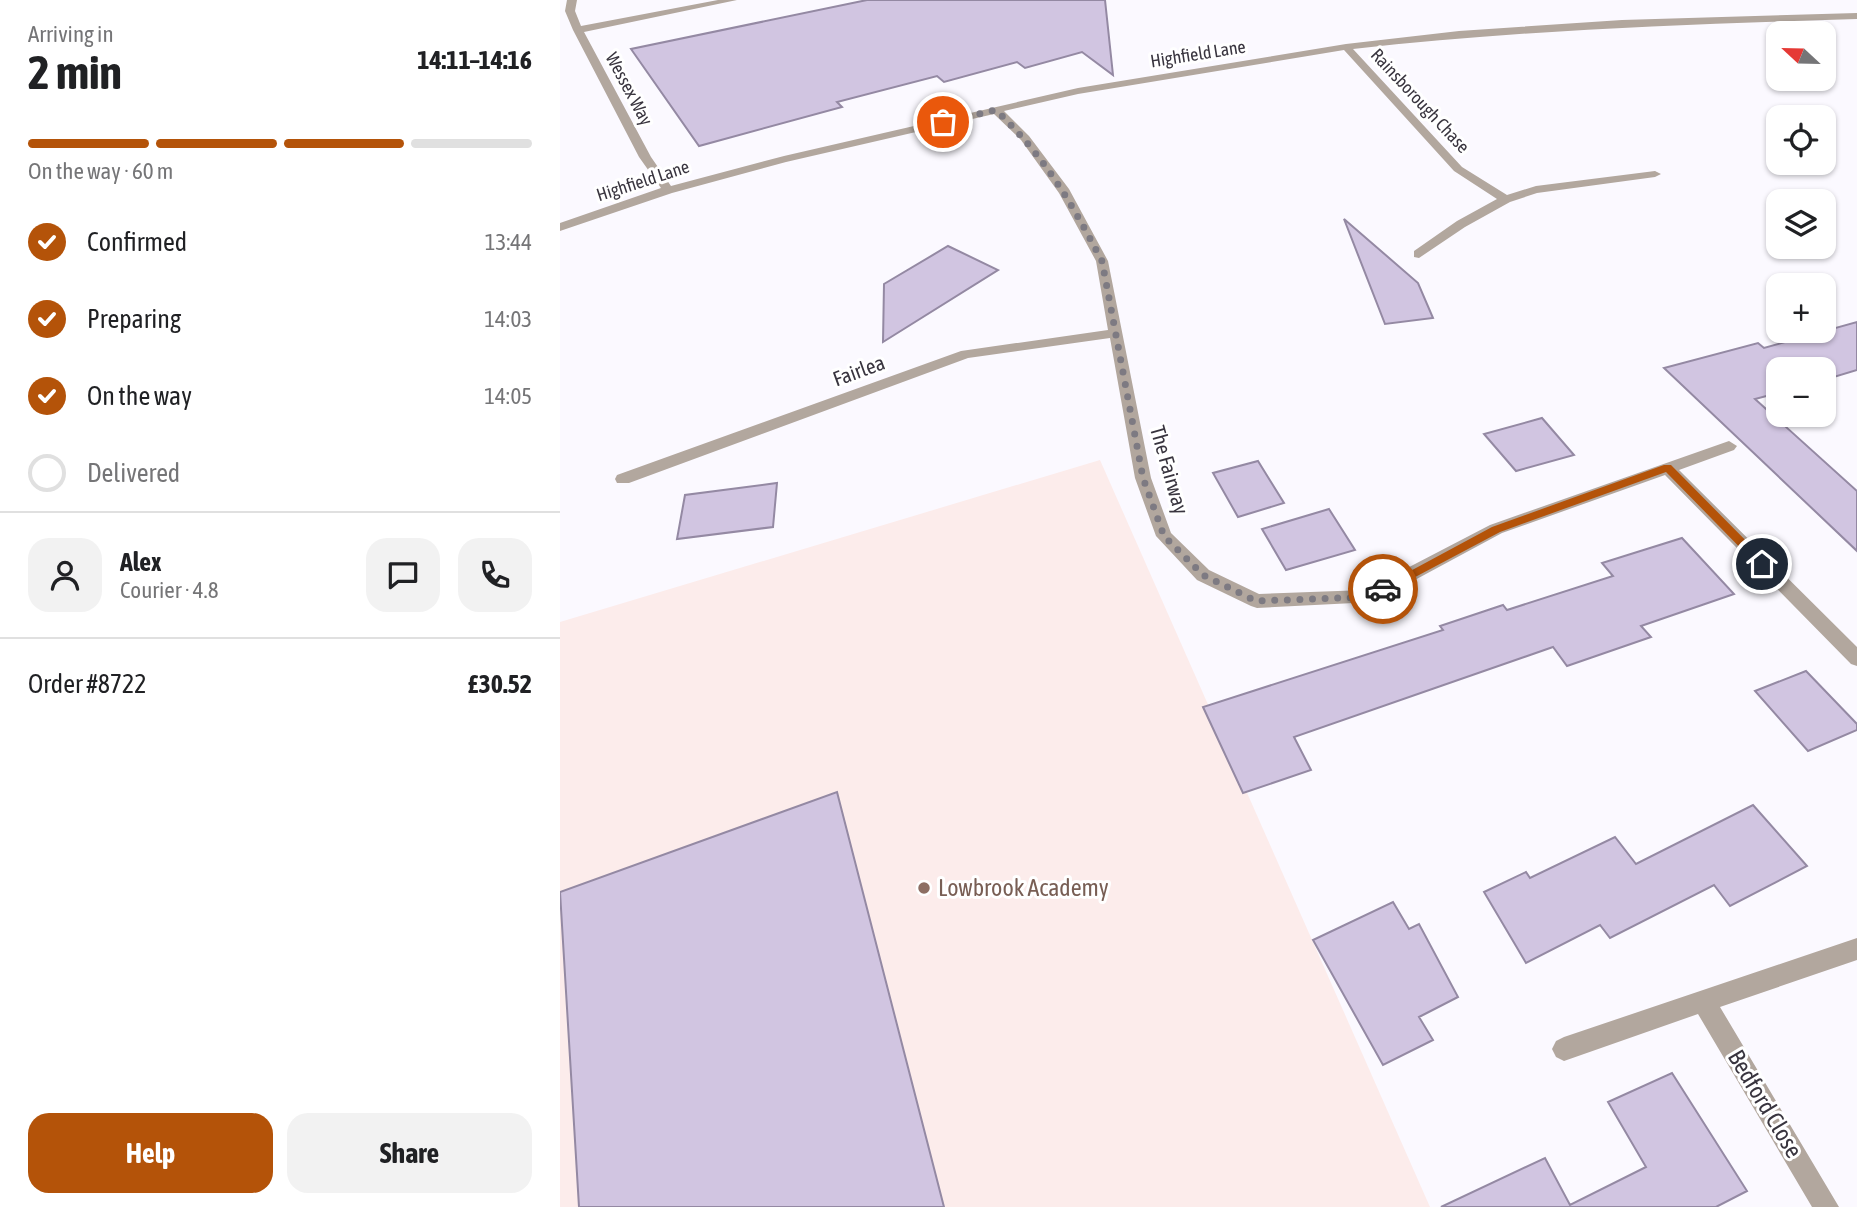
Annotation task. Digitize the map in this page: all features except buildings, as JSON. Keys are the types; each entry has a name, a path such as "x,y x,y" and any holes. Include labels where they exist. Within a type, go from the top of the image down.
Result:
{"street":[{"name":"Wessex Way","path":"572,0 570,11 578,30 645,157 668,190"},
{"path":"578,30 732,0"},
{"name":"Highfield Lane","path":"560,227 668,190 784,159 996,110 1079,91 1346,47 1460,34 1622,23 1857,16"},
{"name":"Rainsborough Chase","path":"1346,47 1458,169 1506,199"},
{"name":"The Fairway","path":"996,110 1026,138 1065,192 1102,261 1143,478 1164,536 1203,575 1256,601 1368,597 1496,529 1729,446"},
{"path":"1419,254 1461,224 1506,199 1536,190 1655,174"},
{"name":"Fairlea","path":"623,479 966,354 1117,333"},
{"path":"1668,468 1857,659"},
{"path":"1564,1049 1857,949"},
{"name":"Bedford Close","path":"1704,1002 1826,1207"}],"shaded area":[{"name":"Lowbrook Academy","path":"1100,460 1430,1207 560,1207 560,622"}],"way so far":[{"path":"943,122 996,110 1026,138 1065,192 1090,238 1102,261 1143,478 1164,536 1203,575 1256,601 1368,597 1383,589"}],"place":[{"name":"Lowbrook Academy","path":"924,888"}],"route":[{"path":"1383,589 1496,529 1668,468 1762,564"}]}
